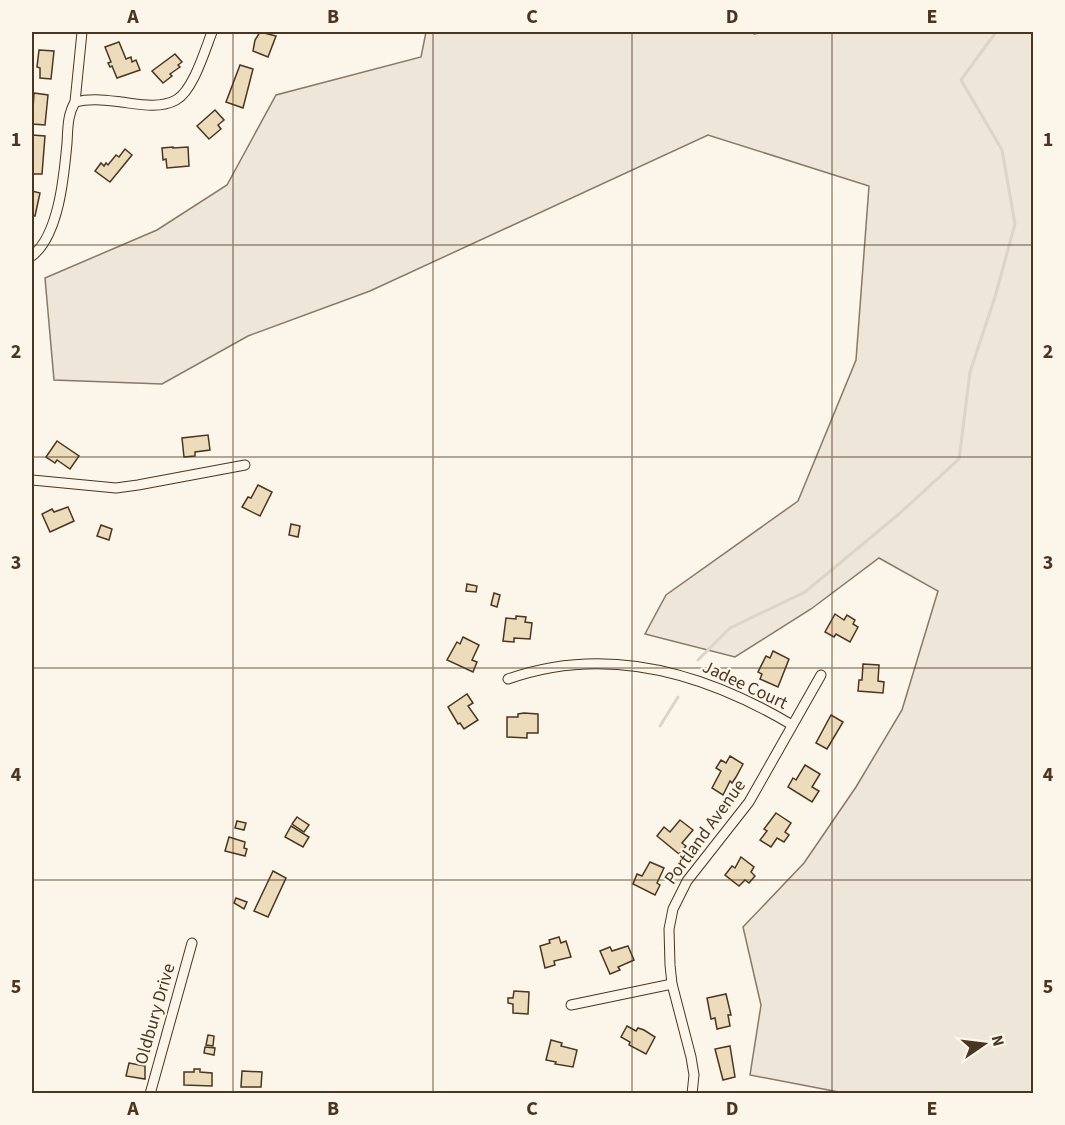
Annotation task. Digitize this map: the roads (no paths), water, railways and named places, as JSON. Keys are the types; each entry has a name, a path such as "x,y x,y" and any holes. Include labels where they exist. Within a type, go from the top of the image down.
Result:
{"street":[{"path":"32,256 47,238 56,214 64,170 67,127 70,111 75,102 82,32"},
{"path":"75,102 94,99 145,105 163,104 176,100 201,62 212,32"},
{"path":"32,480 116,488 245,465"},
{"name":"Jadee Court","path":"508,679 530,671 580,665 607,663 645,667 675,673 722,688 792,725"},
{"name":"Portland Avenue","path":"692,1094 694,1075 672,984 669,950 669,928 677,898 701,861 749,802 821,675"},
{"name":"Oldbury Drive","path":"150,1094 192,943"},
{"path":"571,1005 672,984"}],"waterway":[{"path":"698,660 730,628 805,592 899,514 959,459 970,372 995,297 1015,224 1002,150 961,80 996,32"},
{"path":"660,726 678,697"}]}
